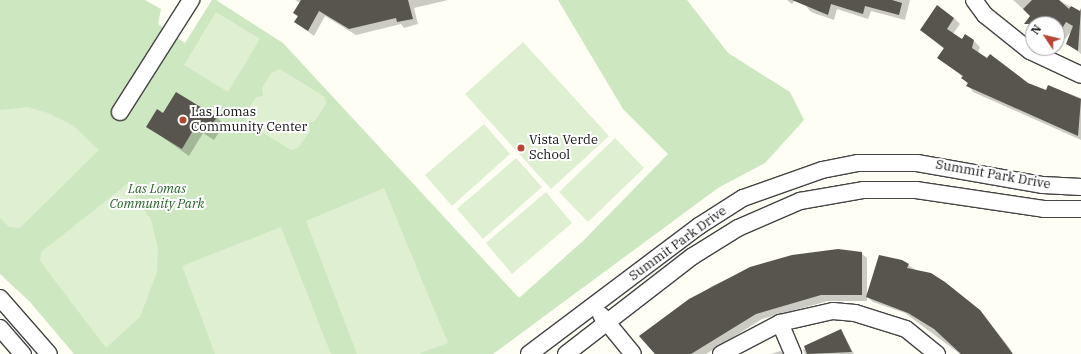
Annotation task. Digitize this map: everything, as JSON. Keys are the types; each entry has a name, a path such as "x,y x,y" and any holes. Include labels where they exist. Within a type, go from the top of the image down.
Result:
{"street":[{"path":"974,0 985,16 1030,51 1081,75"},
{"path":"120,112 188,1"},
{"name":"Summit Park Drive","path":"529,354 699,226 743,198 822,170 858,163 917,163 1043,185 1081,187"},
{"name":"Summit Park Drive","path":"566,354 693,256 738,228 800,201 864,190 916,190 1044,209 1081,209"},
{"path":"0,298 49,354"},
{"path":"594,306 633,354"},
{"path":"721,354 780,323 833,311 856,313 906,329 937,354"},
{"path":"780,323 793,354"},
{"path":"0,328 23,354"}],"green space":[{"name":"Las Lomas Community Park","path":"0,0 145,0 161,9 158,24 185,43 212,0 216,0 283,43 519,298 584,240 668,154 623,109 558,0 687,0 728,53 790,92 804,120 765,163 718,188 493,354 74,354 30,302 0,274"},
{"path":"216,12 260,39 228,92 184,65"},
{"path":"523,42 609,136 551,189 465,94"},
{"path":"280,69 325,97 326,104 315,121 308,123 310,131 298,148 291,150 247,123 245,115 256,97 263,96 262,88 271,73"},
{"path":"27,107 48,113 74,126 99,150 20,228 9,227 0,218 0,110"},
{"path":"484,124 510,154 452,206 425,175"},
{"path":"615,138 644,168 588,222 559,192"},
{"path":"516,158 542,187 483,239 457,209"},
{"path":"127,184 151,220 158,248 157,272 140,317 106,348 40,261 41,252"},
{"path":"384,188 448,343 418,354 357,354 306,221"},
{"path":"546,192 572,223 512,274 486,243"},
{"path":"281,227 331,354 215,354 182,266"}],"building":[{"path":"301,0 408,0 413,19 397,22 396,18 349,29 319,11 308,31 294,22 298,16 293,13"},
{"path":"792,0 892,0 902,3 899,15 865,6 863,14 831,4 828,15"},
{"path":"1032,0 1059,0 1069,9 1071,6 1080,11 1081,8 1078,51 1066,44 1073,26 1066,22 1065,24 1065,16 1030,16 1023,9"},
{"path":"937,5 954,18 947,29 962,39 965,34 974,40 972,48 987,58 990,54 1028,83 1046,90 1048,85 1081,99 1078,136 966,86 968,83 961,78 963,76 937,58 944,48 920,30"},
{"name":"Las Lomas Community Center","path":"176,92 217,117 206,133 195,127 182,149 146,127 157,109 163,113"},
{"path":"838,249 862,252 862,295 821,295 756,314 691,354 655,354 639,336 689,299 750,267 792,255"},
{"path":"879,255 902,260 909,264 907,268 931,273 945,282 980,310 1013,354 961,354 934,329 908,313 866,297"},
{"path":"841,329 852,352 807,354 804,346"}],"place":[{"name":"Las Lomas Community Center","path":"183,120"},
{"name":"Vista Verde School","path":"521,148"}]}
